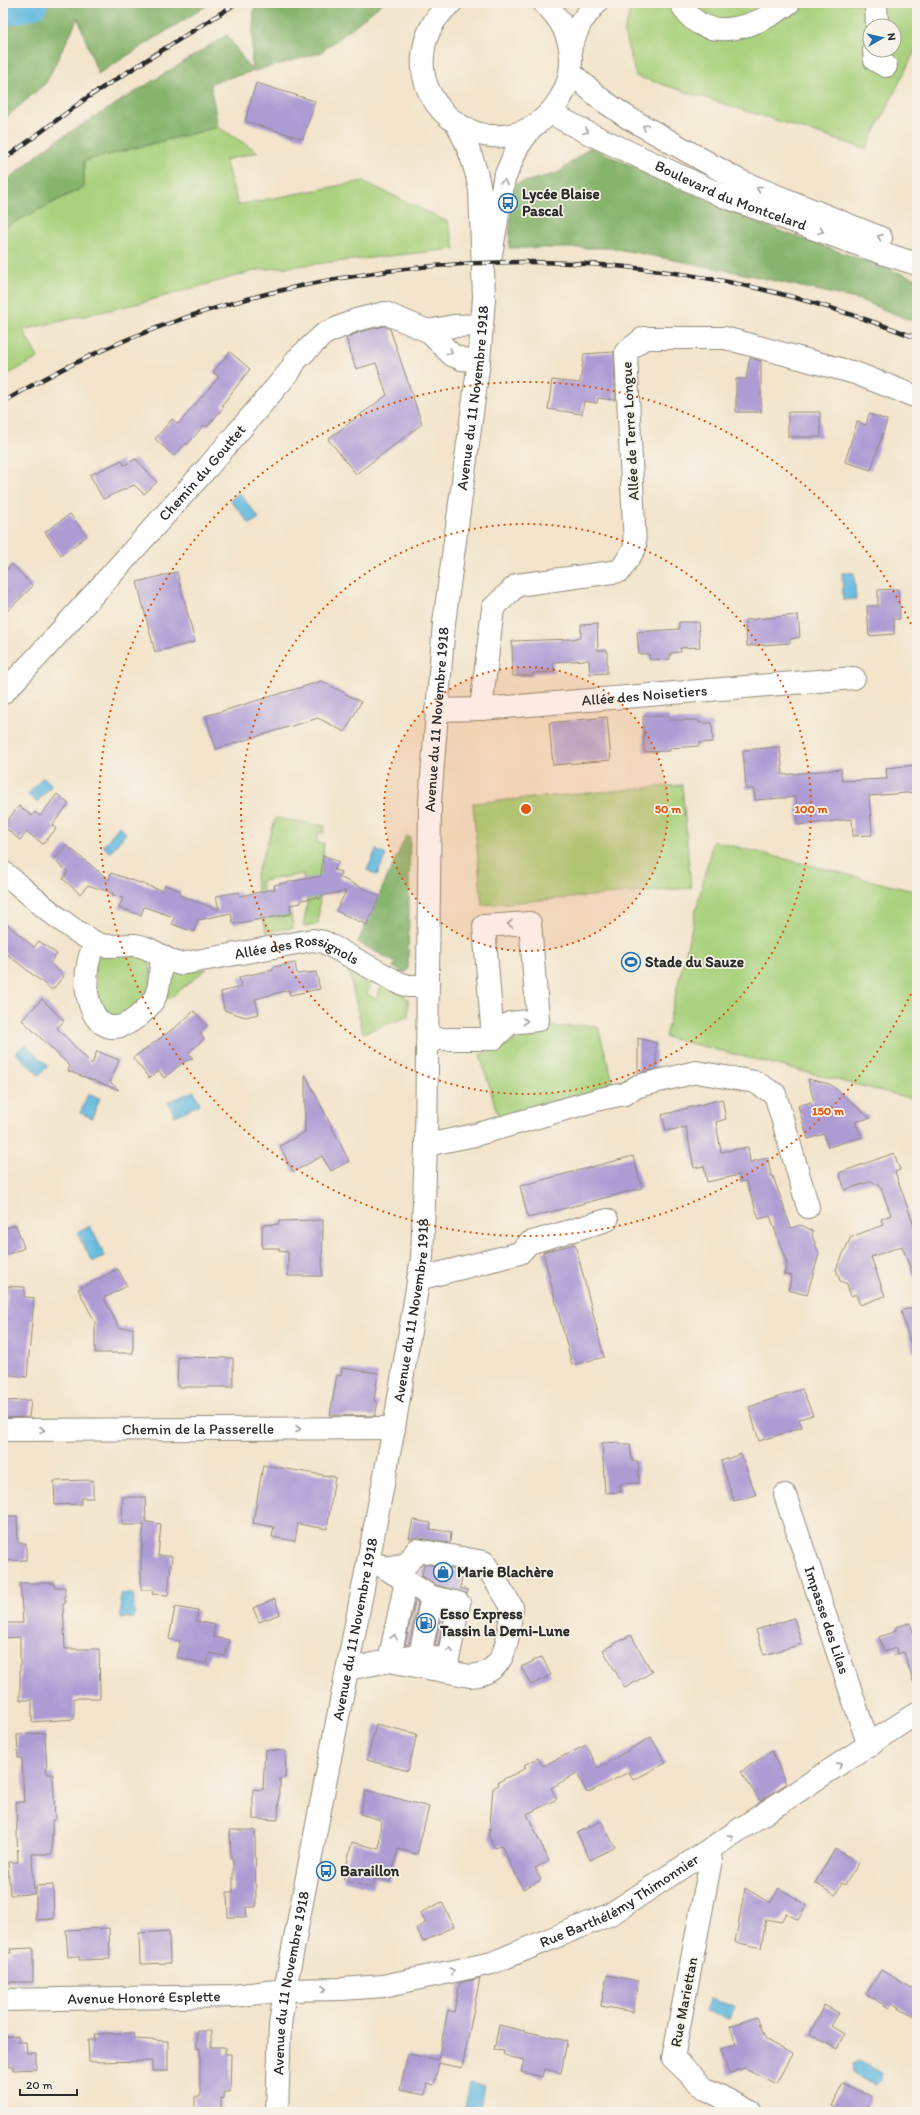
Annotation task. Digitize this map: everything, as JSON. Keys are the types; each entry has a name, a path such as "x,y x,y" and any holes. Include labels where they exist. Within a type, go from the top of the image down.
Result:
{"street":[{"path":"450,3 435,19 428,32 422,62 428,91 436,104 457,124 475,132 494,136 507,135 531,128 552,112 564,94 570,73 570,47 562,25 544,3"},
{"path":"570,47 581,22 596,3"},
{"path":"681,3 685,13 704,26 727,30 745,27 762,20 789,3"},
{"path":"876,3 877,18"},
{"name":"Boulevard du Montcelard","path":"570,73 602,100 627,117 740,181 885,239 917,248"},
{"name":"Boulevard du Montcelard","path":"552,112 584,131 725,197 917,264"},
{"name":"Avenue du 11 Novembre 1918","path":"457,124 465,139 478,178 480,190 484,298"},
{"name":"Avenue du 11 Novembre 1918","path":"277,2112 280,2025 285,1990 348,1669 377,1563 394,1428 418,1279 424,1217 426,1145 430,802 444,623 479,361 484,298 504,179 518,148 531,128"},
{"name":"Chemin du Gouttet","path":"3,693 40,655 208,466 290,371 296,360 324,334 356,320 385,313 428,331 436,341 452,355 462,359 479,361"},
{"path":"428,331 454,326 482,325"},
{"name":"Allée de Terre Longue","path":"481,709 493,608 517,585 620,571 635,548 626,352 644,338 725,338 855,373 917,397"},
{"name":"Allée des Noisetiers","path":"436,710 481,709 854,678"},
{"path":"3,872 61,919 96,944 91,951 86,967 88,1004 94,1016 111,1026 122,1025 131,1021 152,1002 157,994 162,956"},
{"path":"428,1039 493,1039 510,1023 538,1020 530,923 484,926 493,1039"},
{"name":"Allée des Rossignols","path":"96,944 104,946 136,945 149,949 180,964 313,940 330,946 408,986 428,986"},
{"path":"426,1145 476,1135 600,1099 625,1094 638,1086 647,1083 696,1072 755,1082 775,1094 808,1207"},
{"path":"418,1279 520,1253 529,1244 607,1220"},
{"name":"Chemin de la Passerelle","path":"3,1430 394,1428"},
{"name":"Impasse des Lilas","path":"785,1495 869,1746"},
{"path":"377,1563 407,1564 417,1550 484,1562 512,1607 504,1653 498,1664 489,1672 480,1676 470,1676 390,1661"},
{"path":"348,1669 420,1655 448,1660 459,1603 432,1597 377,1563"},
{"path":"390,1661 406,1581"},
{"path":"420,1655 432,1597"},
{"name":"Rue Barthélémy Thimonnier","path":"285,1990 383,1986 492,1963 611,1914 869,1746 915,1718"},
{"name":"Rue Mariettan","path":"707,1852 711,1860 674,2058 704,2088 751,2112"},
{"name":"Avenue Honoré Esplette","path":"3,2000 233,1996 285,1990"}],"green space":[{"path":"3,3 211,3 98,74 78,18 46,83 3,120"},
{"path":"264,3 383,3 320,53 210,83 218,127 84,161 84,187 3,228 3,184 51,144 227,35 251,70 254,9"},
{"path":"632,3 917,3 917,47 866,149 636,76 624,33"},
{"path":"218,127 258,152 225,160 238,205 363,181 448,222 455,249 258,270 140,303 23,330 38,358 3,377 3,228 84,187 84,161"},
{"path":"590,147 763,225 917,279 917,323 860,300 731,271 612,248 509,248 512,185 558,173"},
{"path":"682,785 691,888 482,905 473,803"},
{"path":"276,818 325,826 324,833 318,833 317,843 324,843 318,924 303,926 308,899 303,874 261,881 268,918 291,914 293,928 266,932 255,878"},
{"path":"406,836 410,837 408,969 405,973 393,967 396,963 358,942"},
{"path":"713,841 917,892 917,1100 665,1037"},
{"path":"116,954 148,957 151,969 151,982 148,995 140,1005 135,1009 115,1018 99,1012 94,963 100,956"},
{"path":"347,963 374,978 367,994 376,999 383,984 408,998 408,1017 363,1033"},
{"path":"207,969 169,999 166,993 170,973"},
{"path":"589,1025 598,1027 614,1085 499,1119 480,1055 517,1039 516,1029"}],"water":[{"path":"239,493 259,518 250,524 230,500"},
{"path":"842,573 854,573 856,599 843,600"},
{"path":"43,777 52,785 37,802 28,795"},
{"path":"119,826 126,833 110,853 103,846"},
{"path":"376,850 386,855 377,875 367,870"},
{"path":"25,1044 48,1066 39,1075 16,1053"},
{"path":"194,1091 200,1104 175,1116 168,1102"},
{"path":"88,1094 100,1098 92,1118 80,1113"},
{"path":"90,1226 105,1256 93,1262 77,1233"},
{"path":"120,1594 134,1594 134,1618 121,1618"},
{"path":"711,1998 735,2006 730,2019 706,2011"},
{"path":"859,2060 882,2072 882,2079 876,2085 853,2073 852,2065"},
{"path":"470,2083 484,2086 479,2112 464,2112"}],"building":[{"path":"256,83 315,101 303,139 245,121"},
{"path":"384,326 390,329 422,424 356,474 328,439 387,395 376,363 356,369 346,338 360,332"},
{"path":"230,352 250,369 222,405 224,407 207,427 204,425 187,445 186,443 174,456 155,439 172,419 178,424 219,377 213,372"},
{"path":"614,352 615,400 598,398 597,403 584,401 582,414 548,409 552,380 580,383 584,354"},
{"path":"750,358 761,361 761,412 736,412 736,379 746,379"},
{"path":"788,412 820,412 821,437 788,437"},
{"path":"869,414 887,420 871,470 845,462 857,422 866,425"},
{"path":"136,459 157,482 144,494 134,485 103,499 90,475 122,460 124,465"},
{"path":"70,514 87,536 61,555 45,532"},
{"path":"12,564 33,586 3,615 3,573"},
{"path":"177,572 195,642 155,652 137,582"},
{"path":"898,589 900,619 894,619 894,634 869,636 867,606 878,606 878,590"},
{"path":"798,615 800,637 790,639 790,643 747,646 745,620"},
{"path":"679,622 698,622 700,647 680,648 681,652 670,653 670,659 650,660 649,654 639,654 637,632 679,629"},
{"path":"597,624 598,650 607,650 607,673 590,674 589,660 553,662 554,672 533,673 533,676 513,676 512,641 573,639 581,637 581,625"},
{"path":"322,681 361,702 345,732 318,718 216,749 206,716"},
{"path":"643,716 669,716 669,720 699,720 699,723 712,723 713,742 699,743 699,746 670,748 670,751 644,752"},
{"path":"607,717 611,760 553,765 549,723"},
{"path":"780,747 783,775 841,769 842,781 887,779 886,768 917,765 917,792 869,796 872,835 853,836 852,819 798,825 796,797 755,800 754,789 746,789 743,750"},
{"path":"57,794 69,804 52,825 56,829 43,844 27,832 20,840 3,826 19,806 32,816 35,812 40,816"},
{"path":"66,845 109,880 111,873 163,891 165,885 181,891 179,895 219,910 216,896 239,892 240,896 275,889 274,885 321,876 323,855 339,862 334,870 341,872 339,877 380,896 367,925 336,911 346,891 321,896 319,900 319,897 301,900 301,903 290,905 291,914 233,924 231,913 198,920 194,932 172,924 174,917 144,907 141,915 119,908 123,898 112,895 113,893 88,885 80,894 63,879 68,872 54,860"},
{"path":"3,921 34,947 39,941 57,954 50,963 64,976 52,990 3,951"},
{"path":"295,963 297,974 316,972 320,989 290,995 289,990 255,999 259,1014 245,1017 224,1010 221,992 241,987 239,977 273,970 273,967"},
{"path":"42,999 64,1021 57,1028 92,1064 97,1051 119,1060 110,1082 119,1090 68,1071 70,1066 22,1020"},
{"path":"194,1011 207,1026 200,1032 204,1039 188,1053 193,1058 182,1063 164,1078 159,1071 149,1078 133,1058 177,1026"},
{"path":"638,1038 656,1043 656,1069 638,1073"},
{"path":"305,1074 349,1161 331,1171 322,1156 293,1172 280,1146 305,1132"},
{"path":"808,1079 830,1084 870,1118 855,1122 862,1137 828,1147 824,1134 808,1139 798,1106 814,1101"},
{"path":"722,1099 726,1119 716,1122 721,1152 748,1147 750,1162 768,1158 771,1176 773,1176 791,1228 801,1225 813,1231 812,1235 819,1254 807,1295 788,1290 792,1276 784,1274 787,1264 770,1216 759,1219 746,1181 740,1182 739,1175 707,1182 704,1166 694,1168 686,1127 666,1131 662,1115"},
{"path":"894,1153 900,1170 895,1172 917,1234 917,1281 915,1281 902,1246 871,1257 885,1296 860,1305 856,1294 851,1296 847,1284 840,1281 836,1269 851,1237 883,1225 881,1219 891,1215 881,1188 872,1181 845,1190 839,1173"},
{"path":"633,1156 642,1188 528,1218 520,1186"},
{"path":"323,1220 322,1276 288,1276 288,1252 279,1251 279,1248 262,1248 262,1225 279,1224 279,1221"},
{"path":"16,1225 24,1248 3,1256 3,1229"},
{"path":"575,1244 604,1357 572,1365 543,1252"},
{"path":"118,1269 127,1286 104,1298 119,1328 133,1328 133,1353 95,1353 95,1322 78,1289"},
{"path":"8,1286 25,1287 24,1297 34,1298 27,1377 3,1374 3,1317 5,1318"},
{"path":"917,1306 917,1352 913,1352 901,1311"},
{"path":"178,1357 233,1358 233,1387 177,1387"},
{"path":"342,1368 378,1373 374,1401 378,1402 375,1416 330,1415 337,1375 341,1376"},
{"path":"802,1389 813,1415 799,1419 802,1427 759,1441 749,1407"},
{"path":"31,1400 29,1417 3,1418 3,1401"},
{"path":"619,1442 619,1444 630,1444 632,1461 638,1461 639,1483 620,1484 621,1492 605,1493 602,1443"},
{"path":"741,1454 756,1495 734,1501 721,1461"},
{"path":"263,1465 335,1477 327,1529 298,1524 295,1541 272,1537 274,1527 253,1523"},
{"path":"93,1480 93,1498 81,1498 81,1504 55,1505 54,1481"},
{"path":"123,1497 145,1497 146,1522 161,1524 158,1556 172,1556 168,1595 152,1594 153,1590 141,1590 141,1558 144,1525 122,1525"},
{"path":"3,1516 17,1516 18,1543 26,1543 26,1560 3,1561"},
{"path":"413,1520 431,1523 430,1529 451,1532 450,1543 419,1538 409,1538"},
{"name":"Marie Blachère","path":"424,1564 463,1571 460,1588 468,1590 467,1594 437,1585 422,1576"},
{"path":"20,1583 54,1583 54,1587 65,1587 65,1604 63,1604 65,1649 99,1649 100,1698 74,1698 74,1719 32,1722 32,1700 20,1700 20,1637 3,1638 3,1623 23,1623"},
{"path":"275,1599 280,1614 259,1622 253,1608"},
{"path":"415,1601 418,1603 409,1644 405,1645"},
{"path":"175,1607 198,1611 196,1621 215,1625 213,1637 229,1640 225,1656 210,1653 207,1664 176,1657 180,1641 169,1639"},
{"path":"442,1612 444,1613 438,1646 435,1645"},
{"path":"794,1618 802,1644 764,1655 756,1630"},
{"path":"910,1623 917,1644 917,1684 914,1684 904,1652 897,1654 896,1648 884,1652 879,1637 896,1631 896,1627"},
{"path":"631,1635 652,1672 625,1688 603,1650"},
{"path":"542,1657 551,1675 531,1685 521,1667"},
{"path":"376,1724 417,1734 408,1771 367,1760"},
{"path":"45,1733 47,1774 53,1774 55,1820 52,1820 52,1854 32,1854 34,1894 10,1895 8,1862 18,1862 16,1802 24,1802 22,1758 18,1758 17,1735"},
{"path":"651,1737 666,1763 633,1780 629,1772 587,1793 577,1773 551,1788 557,1799 527,1814 549,1861 535,1868 541,1880 523,1889 501,1845 495,1848 489,1837 493,1788 499,1785 498,1782 526,1768 524,1765 538,1758 543,1766 586,1745 598,1768"},
{"path":"265,1750 286,1751 285,1778 280,1778 278,1820 253,1819 253,1789 263,1790"},
{"path":"772,1751 786,1784 760,1801 741,1772"},
{"path":"366,1790 429,1807 417,1854 398,1849 390,1882 375,1878 372,1888 343,1880 352,1842 379,1849 381,1820 360,1814"},
{"path":"601,1821 615,1847 590,1860 577,1833"},
{"path":"230,1830 255,1830 256,1907 246,1907 247,1917 228,1917 227,1892 233,1892 233,1859 231,1860"},
{"path":"835,1849 859,1863 845,1885 842,1883 835,1895 815,1883"},
{"path":"53,1885 54,1919 36,1920 36,1886"},
{"path":"745,1888 770,1903 779,1888 807,1905 798,1920 786,1913 781,1922 766,1919 761,1948 735,1942"},
{"path":"442,1902 454,1926 423,1942 416,1928 426,1923 420,1913"},
{"path":"109,1928 110,1959 79,1960 79,1956 68,1957 66,1930"},
{"path":"169,1931 170,1963 140,1964 139,1933"},
{"path":"33,1948 33,1982 3,1982 3,1953 11,1953 10,1949"},
{"path":"881,1970 917,1991 917,2018 892,2003 889,2008 866,1994"},
{"path":"607,1975 638,1981 633,2012 601,2006"},
{"path":"480,1978 462,2068 439,2063 434,2085 427,2083 425,2095 400,2090 408,2054 438,2060 448,2010 454,2012 460,1983"},
{"path":"824,2005 839,2013 831,2026 844,2034 837,2049 810,2034"},
{"path":"757,2017 766,2040 792,2054 776,2084 745,2068 729,2074 721,2049 736,2044 730,2026"},
{"path":"499,2025 567,2041 561,2073 545,2069 543,2077 521,2072 524,2060 503,2054 504,2051 494,2050"},
{"path":"197,2031 211,2031 211,2047 225,2047 225,2054 231,2054 230,2092 224,2092 224,2099 221,2098 221,2112 195,2112 195,2097 200,2097 200,2048 197,2048"},
{"path":"133,2033 134,2039 168,2041 168,2071 152,2071 152,2061 89,2062 88,2040 95,2040 94,2034"},
{"path":"18,2036 19,2042 26,2042 27,2053 36,2053 36,2069 13,2070 13,2066 3,2066 3,2037"},
{"path":"843,2083 872,2097 865,2112 844,2112 832,2106"}],"waterway":[{"path":"3,7 10,8 31,3"}],"railway":[{"path":"3,160 88,97 237,3"},
{"path":"3,402 83,359 167,324 254,297 343,278 434,266 526,262 616,266 706,278 787,295 866,319 917,338"}],"place":[{"name":"Lycée Blaise Pascal","path":"508,203"},
{"name":"Stade du Sauze","path":"631,962"},
{"name":"Marie Blachère","path":"443,1572"},
{"name":"Esso Express Tassin la Demi-Lune","path":"426,1623"},
{"name":"Baraillon","path":"326,1871"}]}
